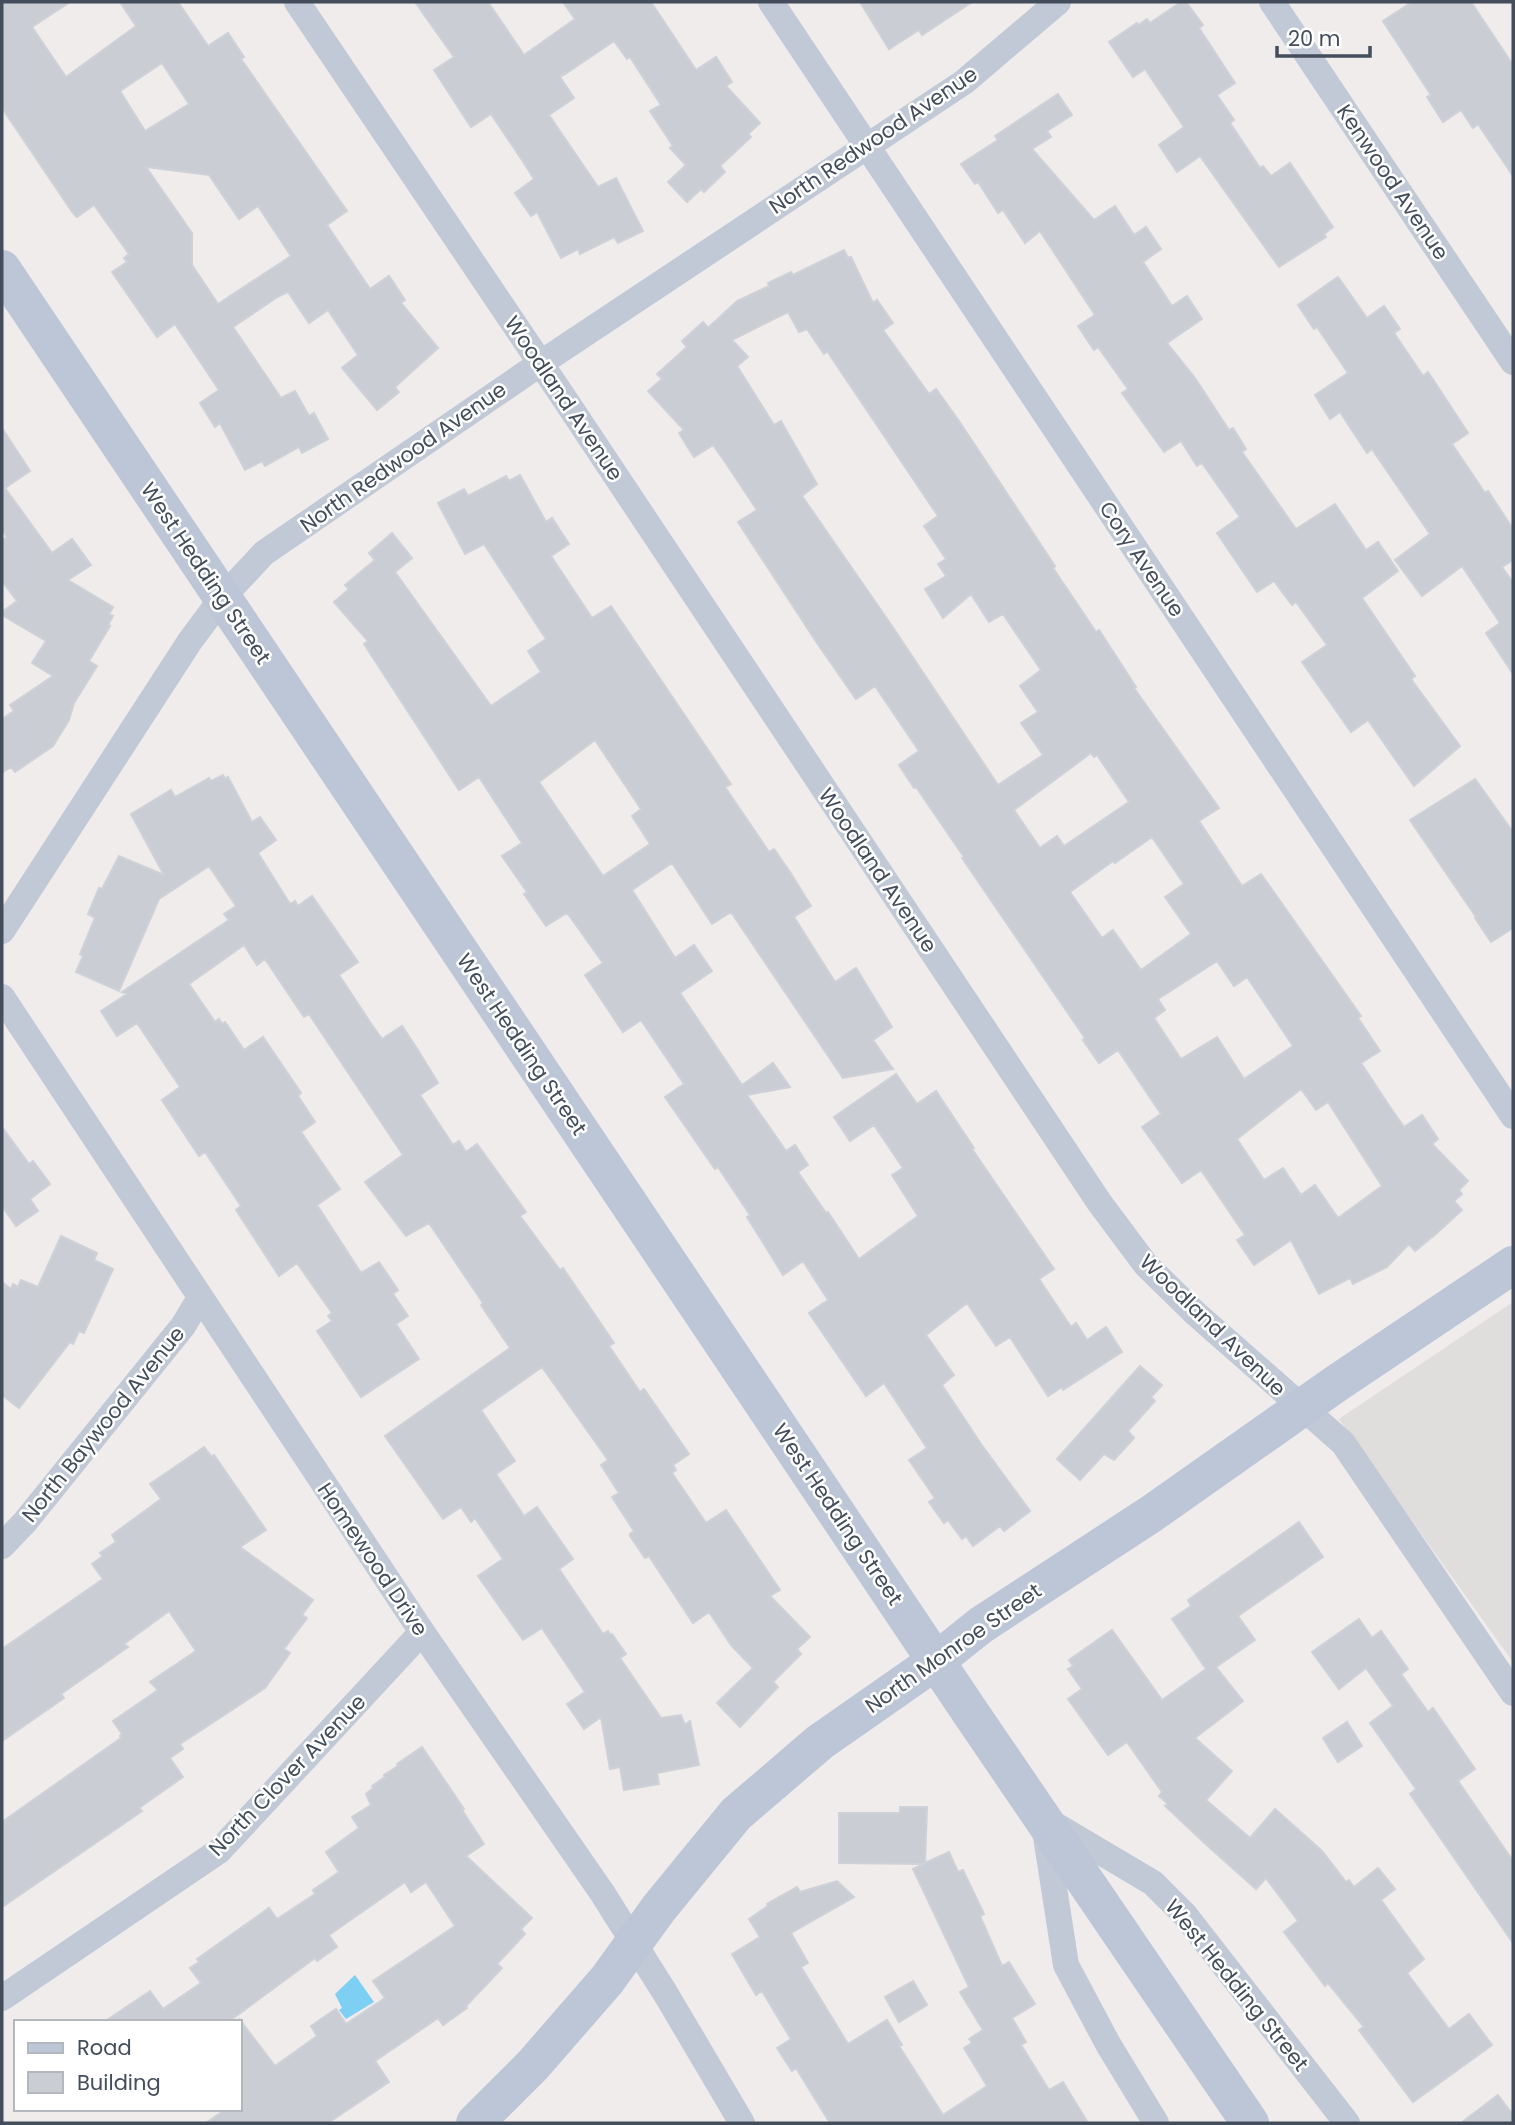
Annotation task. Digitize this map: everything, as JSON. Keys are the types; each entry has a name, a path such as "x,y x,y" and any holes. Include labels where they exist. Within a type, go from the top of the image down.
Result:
{"main road":[{"name":"West Hedding Street","path":"2,269 936,1661 1250,2123"},
{"name":"North Monroe Street","path":"475,2123 533,2065 607,1980 659,1908 736,1814 820,1742 936,1661 981,1625 1151,1514 1513,1265"}],"street":[{"name":"Woodland Avenue","path":"297,2 541,363 1099,1202 1146,1265 1343,1443 1513,1693"},
{"name":"Cory Avenue","path":"771,2 1513,1116"},
{"name":"North Redwood Avenue","path":"2,931 186,646 222,598 264,553 541,363 964,82 1058,2"},
{"name":"Kenwood Avenue","path":"1272,2 1513,362"},
{"name":"Homewood Drive","path":"2,997 422,1632 600,1889 667,1996 741,2123"},
{"name":"North Baywood Avenue","path":"2,1546 25,1522 184,1326 200,1298"},
{"name":"North Clover Avenue","path":"2,1998 219,1852 422,1632"},
{"name":"West Hedding Street","path":"1043,1818 1066,1965 1108,2043 1156,2123"},
{"name":"West Hedding Street","path":"1043,1818 1153,1883 1185,1915 1347,2123"}],"shaded area":[{"path":"1513,1302 1513,1662 1339,1419"}],"water":[{"path":"355,1975 374,2002 346,2019 339,2010 342,2008 335,1994"}],"building":[{"path":"2,2 70,2 32,27 66,77 136,26 120,2 178,2 208,46 228,33 244,57 241,59 347,211 327,225 370,289 389,276 405,300 401,303 438,348 395,387 399,392 377,410 342,368 358,355 328,310 309,323 288,292 279,296 233,327 281,398 295,391 309,416 314,413 328,439 302,453 299,447 265,466 262,461 245,470 220,423 215,427 200,403 219,390 175,324 157,337 112,272 127,262 124,258 129,254 94,205 77,217 73,213 2,108","holes":["162,63 189,104 145,131 120,91","146,167 209,175 239,219 258,206 291,256 218,304 192,265 192,233"]},
{"path":"415,2 488,2 524,55 575,19 563,2 651,2 696,70 716,57 732,82 726,86 760,123 748,134 751,137 720,166 725,172 704,192 701,189 687,202 668,182 686,165 670,148 673,146 650,111 661,105 630,57 627,59 614,41 560,77 574,98 549,115 598,187 616,178 643,231 618,243 614,237 580,254 578,249 561,258 537,212 531,216 515,193 534,179 491,114 471,127 434,70 454,57"},
{"path":"860,2 972,2 922,35 919,30 889,49"},
{"path":"1181,2 1186,2 1203,25 1199,28 1235,83 1217,95 1234,120 1230,123 1260,168 1263,166 1271,176 1290,163 1333,227 1324,234 1326,237 1279,267 1200,156 1177,172 1159,145 1184,127 1145,69 1133,77 1109,42 1137,23 1138,25 1147,19 1150,23"},
{"path":"1412,2 1471,2 1513,65 1513,176 1478,124 1473,128 1461,110 1443,122 1427,97 1431,95 1383,21"},
{"path":"1058,94 1072,115 1047,131 1051,137 1032,149 1094,220 1115,206 1134,235 1146,227 1161,249 1143,262 1172,306 1187,296 1202,319 1167,343 1195,378 1229,430 1233,428 1246,449 1242,452 1296,529 1335,504 1366,550 1378,542 1398,571 1362,598 1415,676 1411,679 1460,746 1414,786 1368,720 1351,732 1302,662 1327,645 1296,602 1292,605 1274,581 1257,592 1217,533 1240,517 1202,463 1197,466 1181,441 1164,452 1122,393 1128,389 1098,347 1094,350 1078,326 1095,315 1040,231 1025,243 1003,210 998,213 978,182 975,184 961,164 998,140 995,136"},
{"path":"844,250 848,258 851,257 873,303 877,300 893,323 883,330 929,394 936,389 959,421 1055,566 1053,568 1096,632 1099,630 1136,687 1134,688 1219,808 1199,821 1242,886 1261,874 1361,1016 1358,1018 1380,1051 1361,1063 1388,1104 1404,1127 1422,1115 1438,1139 1432,1144 1468,1181 1459,1190 1462,1194 1454,1201 1462,1210 1415,1251 1409,1244 1387,1267 1353,1284 1350,1278 1319,1294 1291,1240 1254,1265 1237,1240 1245,1235 1201,1170 1182,1183 1142,1127 1161,1114 1118,1050 1099,1063 1083,1040 1085,1038 962,858 964,857 916,787 914,788 899,765 919,751 875,686 856,699 817,643 738,522 757,510 725,462 713,445 694,457 679,433 684,430 648,391 662,379 657,374 687,347 682,341 703,322 708,328 737,301 791,272 793,275","holes":["788,312 799,332 807,329 824,354 827,351 938,516 924,526 946,559 938,564 946,576 925,589 943,618 971,594 989,622 1003,614 1041,670 1020,686 1038,712 1021,723 1043,755 998,785 802,496 817,484 781,421 774,425 737,366 748,357 732,340","1091,753 1094,757 1097,755 1129,802 1064,846 1057,836 1040,848 1014,810","1152,837 1184,884 1165,897 1191,934 1141,970 1113,930 1102,938 1070,892 1113,861 1115,863","1217,961 1234,986 1247,977 1293,1046 1244,1079 1217,1037 1181,1059 1154,1018 1165,1010 1158,999","1301,1089 1316,1110 1328,1102 1382,1186 1338,1218 1315,1185 1301,1195 1283,1168 1264,1180 1237,1139"]},
{"path":"1338,277 1367,318 1384,306 1400,329 1394,333 1423,376 1428,372 1468,433 1452,444 1513,529 1513,560 1502,567 1513,583 1513,674 1486,633 1500,623 1462,566 1422,596 1395,560 1430,534 1372,449 1367,453 1340,412 1330,419 1315,395 1348,373 1317,327 1314,329 1298,305"},
{"path":"2,428 30,471 5,488 52,553 72,539 91,565 68,580 113,607 109,614 113,616 89,661 97,666 74,703 69,720 53,746 15,772 11,767 2,773 2,719 14,711 10,705 53,676 32,663 46,641 2,615 2,612 17,601 2,581 2,540 7,537 2,530"},
{"path":"520,475 546,522 552,518 569,544 551,556 592,618 611,606 731,784 725,787 769,852 774,849 790,872 811,906 794,917 835,982 856,968 892,1027 873,1040 893,1069 843,1078 731,912 712,924 672,863 632,890 675,958 694,945 712,971 680,993 742,1085 773,1063 790,1087 747,1095 786,1151 795,1145 808,1165 798,1172 826,1213 828,1212 859,1259 918,1216 892,1175 903,1168 874,1125 850,1141 834,1117 896,1074 917,1104 936,1091 1054,1269 1039,1279 1071,1327 1076,1323 1087,1340 1106,1327 1122,1352 1063,1390 1062,1387 1048,1396 1010,1337 996,1346 967,1303 926,1335 954,1375 942,1385 1030,1511 1004,1531 1000,1526 973,1546 966,1536 962,1539 948,1520 944,1523 929,1502 935,1498 909,1460 927,1448 884,1383 866,1396 809,1313 828,1300 803,1261 783,1275 747,1217 750,1215 665,1097 684,1084 641,1020 623,1032 585,975 603,963 568,914 546,926 524,894 527,892 502,856 522,843 479,777 459,790 364,644 368,641 334,602 349,589 345,585 375,560 369,553 392,533 412,558 395,572 491,706 541,672 528,651 546,639 484,544 465,554 438,503 464,489 468,496 506,476 509,481","holes":["595,740 641,809 632,816 650,844 603,876 539,782"]},
{"path":"223,775 225,779 228,777 252,822 260,817 276,840 258,853 290,904 295,901 298,906 312,896 358,962 339,975 372,1025 382,1039 402,1026 418,1050 438,1083 420,1095 453,1145 459,1141 466,1152 477,1144 526,1212 520,1216 560,1270 563,1268 614,1343 609,1346 640,1392 644,1389 689,1454 673,1465 676,1470 672,1473 706,1523 726,1510 780,1590 770,1596 810,1637 797,1649 801,1654 773,1682 778,1687 740,1727 717,1703 753,1668 731,1645 709,1612 693,1623 649,1556 645,1558 630,1536 634,1531 612,1497 619,1493 601,1465 608,1460 542,1367 481,1410 515,1461 496,1474 524,1516 537,1507 573,1559 559,1569 603,1634 608,1631 612,1634 626,1654 620,1658 661,1718 681,1715 685,1725 690,1721 699,1765 657,1773 659,1784 624,1790 620,1767 610,1769 601,1717 584,1729 567,1704 585,1692 542,1628 523,1640 478,1576 503,1559 475,1518 471,1522 461,1507 443,1519 385,1436 510,1348 429,1223 406,1236 365,1182 403,1155 309,1014 304,1017 265,959 257,965 244,945 189,984 215,1022 219,1019 222,1024 225,1022 244,1050 263,1037 301,1093 298,1096 315,1122 301,1132 340,1189 317,1205 361,1273 379,1262 398,1290 393,1294 408,1316 396,1324 419,1359 361,1397 317,1331 332,1321 328,1316 332,1313 297,1263 279,1276 236,1210 241,1206 205,1152 199,1156 162,1100 180,1087 137,1023 117,1036 101,1011 127,994 122,992 229,920 224,914 236,906 209,866 159,899 119,991 76,972 83,956 80,954 95,918 88,914 99,888 102,889 119,856 164,875 131,814 171,790 175,797 209,778 211,781"},
{"path":"1475,779 1513,832 1513,928 1491,942 1410,820"},
{"path":"2,1127 29,1164 33,1161 50,1184 30,1199 38,1211 16,1226 2,1206"},
{"path":"61,1236 97,1253 94,1260 113,1269 84,1333 79,1331 73,1344 70,1342 19,1408 2,1395 2,1282 11,1289 13,1284 18,1287 21,1280 38,1287"},
{"path":"1140,1366 1162,1385 1151,1397 1155,1401 1128,1431 1134,1438 1114,1460 1104,1454 1080,1480 1057,1459"},
{"path":"204,1447 212,1457 214,1455 266,1530 240,1547 313,1600 302,1615 307,1618 284,1649 290,1653 265,1688 180,1744 183,1749 170,1758 183,1777 139,1808 142,1811 2,1907 2,1822 121,1738 122,1734 113,1721 158,1690 150,1682 196,1651 169,1611 124,1644 128,1647 61,1694 64,1698 2,1741 2,1649 103,1579 92,1564 103,1556 100,1553 116,1542 112,1535 161,1499 150,1484"},
{"path":"1299,1522 1323,1557 1238,1616 1255,1640 1216,1667 1243,1701 1195,1738 1232,1771 1206,1800 1250,1838 1275,1809 1322,1851 1346,1882 1349,1880 1354,1887 1378,1868 1395,1889 1381,1900 1424,1959 1407,1973 1449,2029 1469,2014 1492,2045 1413,2102 1359,2030 1364,2027 1328,1983 1325,1986 1284,1932 1298,1921 1266,1878 1256,1889 1210,1848 1165,1806 1168,1804 1159,1796 1162,1792 1127,1742 1108,1755 1068,1699 1082,1689 1068,1669 1073,1666 1069,1660 1112,1630 1162,1700 1206,1669 1172,1619 1191,1606 1188,1600"},
{"path":"1359,1619 1372,1638 1381,1631 1408,1669 1401,1674 1428,1712 1433,1708 1475,1769 1458,1781 1513,1861 1513,1943 1410,1794 1416,1789 1370,1723 1393,1706 1366,1668 1339,1689 1312,1652"},
{"path":"1347,1722 1362,1746 1338,1762 1323,1738"},
{"path":"422,1747 484,1844 466,1856 532,1918 521,1929 525,1934 497,1964 502,1968 467,2008 443,2025 438,2018 375,2061 389,2082 328,2123 206,2123 223,2111 242,2111 242,2023 275,2066 317,2036 311,2026 336,2009 346,2024 385,1998 373,1981 455,1926 426,1882 411,1892 405,1882 329,1935 337,1947 317,1961 315,1958 231,2020 107,2020 150,1991 163,2009 201,1983 190,1968 199,1962 197,1959 269,1908 277,1919 315,1894 313,1890 339,1872 326,1852 359,1828 352,1817 371,1805 366,1794 385,1777 384,1775 398,1766 397,1764"},
{"path":"900,1807 927,1807 925,1863 949,1852 958,1872 963,1870 984,1914 980,1916 1002,1966 1009,1962 1035,2004 1012,2018 1026,2042 1021,2045 1049,2090 1063,2082 1088,2123 830,2123 796,2068 792,2071 777,2048 791,2039 762,1991 756,1995 732,1954 760,1937 749,1919 768,1906 767,1904 797,1887 800,1892 837,1881 854,1897 791,1933 808,1963 801,1967 848,2044 887,2020 902,2045 899,2046 943,2115 987,2086 964,2048 972,2043 969,2039 983,2030 960,1992 969,1987 913,1869 924,1864 839,1863 839,1813 900,1813"},
{"path":"913,1981 927,2005 899,2022 885,1997"},
{"path":"1498,2095 1513,2115 1513,2123 1461,2123"}]}
